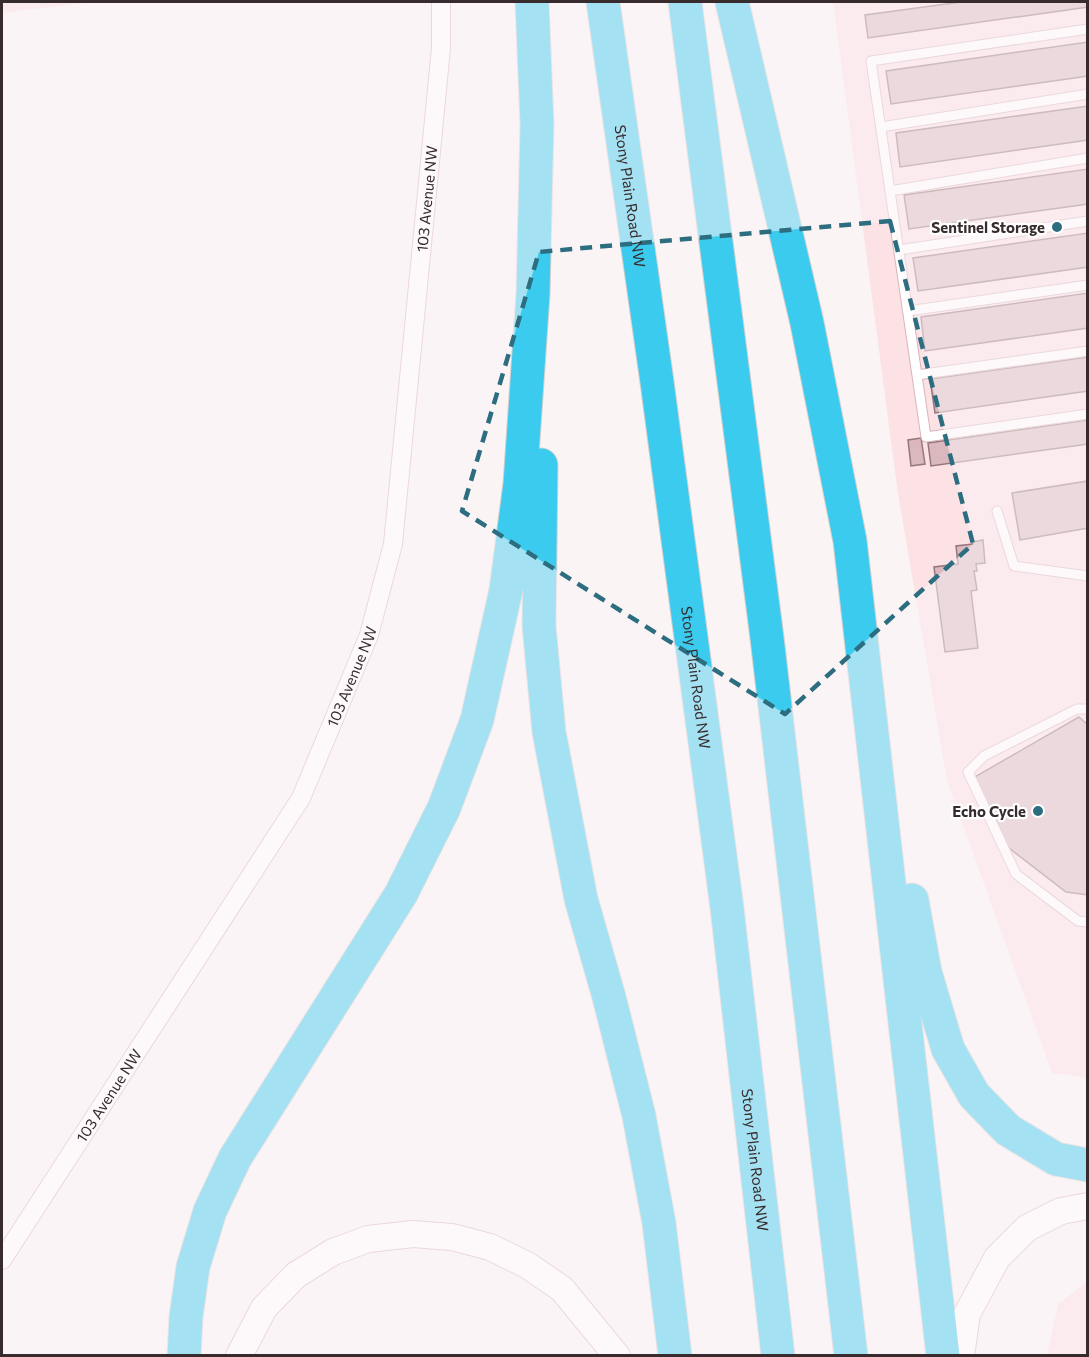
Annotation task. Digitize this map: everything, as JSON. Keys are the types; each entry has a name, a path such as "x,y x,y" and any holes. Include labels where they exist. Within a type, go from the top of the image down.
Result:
{"highway":[{"path":"184,1356 186,1317 193,1267 210,1211 236,1158 401,894 444,808 477,720 506,590 522,461 533,294 537,124 532,2"},
{"name":"Stony Plain Road NW","path":"603,2 657,382 727,908 778,1356"},
{"path":"685,2 770,662 851,1356"},
{"path":"732,2 807,323 845,518 872,727 943,1356"},
{"path":"533,294 546,346 540,492 539,626 549,732 581,899 639,1116 659,1223 675,1356"},
{"path":"872,727 891,777 925,972 948,1049 974,1095 1008,1130 1056,1159 1088,1165"}],"main road":[{"path":"961,1356 967,1314 998,1258 1027,1228 1061,1212 1088,1206"},
{"path":"239,1356 264,1308 296,1275 333,1252 368,1239 413,1234 453,1237 490,1247 527,1265 562,1289 617,1356"}],"street":[{"name":"103 Avenue NW","path":"2,1260 302,798 369,634 393,543 441,48 441,2"}],"lane":[{"path":"1088,28 871,61 926,437 1088,414"},
{"path":"881,127 1088,94"},
{"path":"890,190 1088,158"},
{"path":"899,250 1088,221"},
{"path":"908,311 1088,285"},
{"path":"917,375 1088,351"},
{"path":"997,511 1014,566 1088,576"},
{"path":"1088,709 1077,709 984,756 968,772 1016,874 1078,921 1088,922"}],"highlighted area":[{"path":"890,221 973,544 785,714 462,511 539,252"}],"shaded area":[{"path":"2,2 92,2 2,13"},
{"path":"833,2 1087,2 1087,1078 1052,1073 947,781 898,494"},
{"path":"1087,1282 1087,1355 1047,1355 1058,1304"}],"building":[{"path":"961,2 1088,2 1088,7 868,38 865,15"},
{"path":"1088,42 1088,76 891,104 886,71"},
{"path":"1088,106 1088,140 900,167 896,133"},
{"path":"1088,169 1088,204 909,229 904,195"},
{"path":"1088,233 1088,267 918,291 913,258"},
{"path":"1088,293 1088,328 925,351 921,317"},
{"path":"1088,357 1088,391 935,413 930,379"},
{"path":"1088,420 1088,444 931,466 928,443"},
{"path":"921,438 925,464 911,466 908,440"},
{"path":"1088,481 1088,528 1020,540 1012,493"},
{"path":"983,540 985,563 976,564 977,571 974,571 977,590 971,591 978,648 945,652 934,567 958,564 956,546"},
{"name":"Echo Cycle","path":"1079,717 1088,725 1088,895 1066,892 1005,845 973,778"}],"place":[{"name":"Sentinel Storage","path":"1057,227"},
{"name":"Echo Cycle","path":"1038,811"}]}
